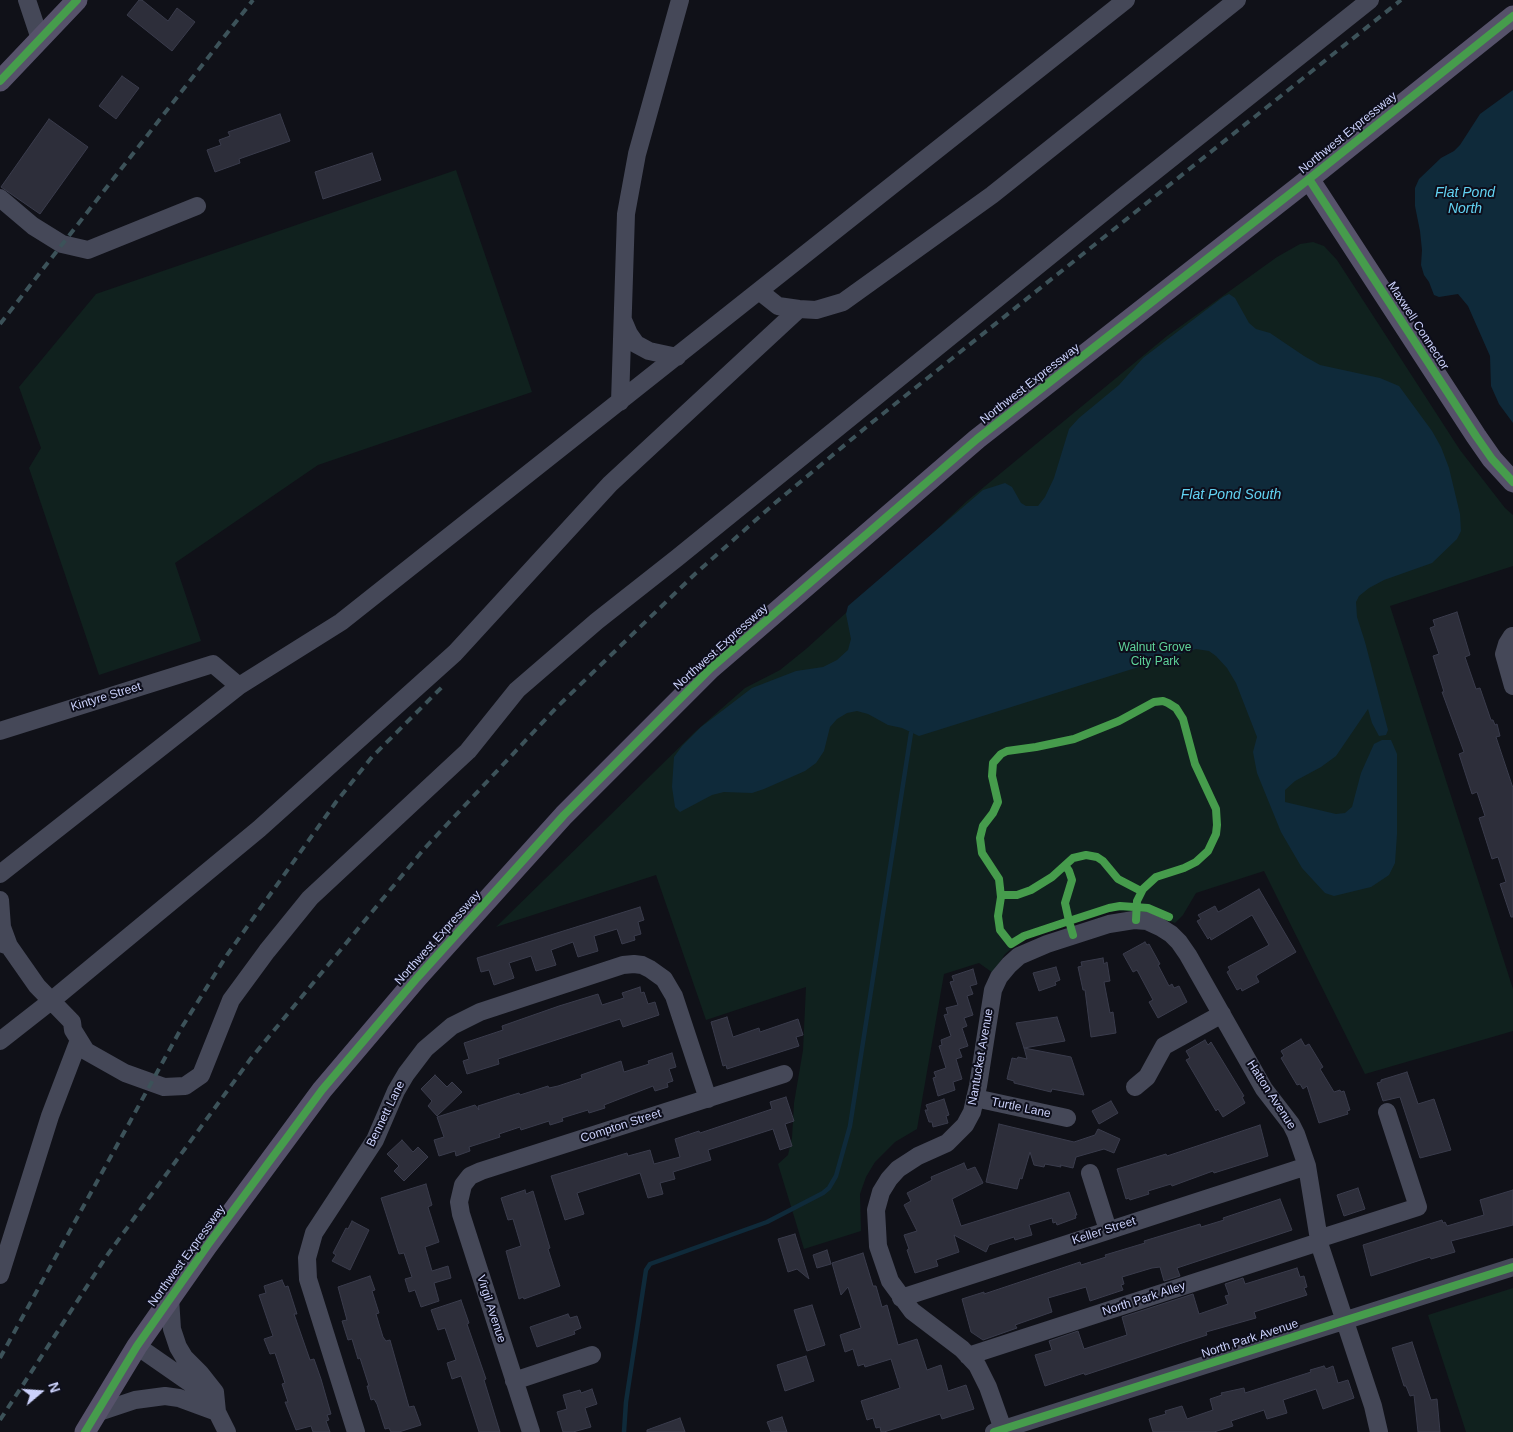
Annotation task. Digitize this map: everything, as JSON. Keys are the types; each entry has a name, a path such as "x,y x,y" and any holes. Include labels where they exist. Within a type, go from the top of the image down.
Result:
{"main road":[{"path":"0,81 77,0"},
{"name":"Northwest Expressway","path":"85,1432 137,1346 170,1298 322,1090 416,978 564,815 710,669 977,440 1513,16"},
{"name":"Maxwell Connector","path":"1309,179 1476,436 1492,459 1513,482"}],"street":[{"path":"27,0 40,38"},
{"path":"620,402 626,214 637,154 680,0"},
{"path":"0,874 239,686 341,622 1126,0"},
{"path":"759,292 778,306 799,309 816,310 843,302 992,195 1236,0"},
{"path":"0,900 4,944 37,986 72,1022 73,1030 86,1051 125,1073 164,1087 185,1086 201,1075 231,1000 273,943 310,898 392,824 468,751 517,690 597,621 1370,0"},
{"path":"0,198 33,226 62,244 88,250 197,206"},
{"path":"0,1041 259,828 454,653 610,484 799,309"},
{"path":"623,320 636,344 649,351 677,357"},
{"path":"1512,636 1504,654 1513,686"},
{"name":"Kintyre Street","path":"0,731 213,664 239,686"},
{"name":"Hatton Avenue","path":"1070,936 1109,924 1134,920 1147,922 1171,934 1188,955 1264,1089 1291,1124 1302,1148 1307,1166 1319,1240 1373,1406 1379,1432"},
{"name":"Nantucket Avenue","path":"1000,1431 985,1379 977,1365 949,1339 921,1319 901,1298 890,1281 878,1246 876,1210 881,1192 898,1169 956,1136 972,1112 993,990 999,977 1019,956 1070,936"},
{"name":"Bennett Lane","path":"356,1432 308,1279 307,1258 314,1233 375,1140 396,1092 406,1074 425,1049 452,1026 480,1012 613,968 634,964 650,969 664,979 670,988 708,1099"},
{"path":"1135,1087 1145,1079 1164,1046 1222,1014"},
{"path":"0,1275 50,1116 79,1040"},
{"name":"Compton Street","path":"463,1185 470,1176 481,1170 784,1074"},
{"name":"Turtle Lane","path":"975,1098 1067,1118"},
{"name":"North Park Alley","path":"968,1356 1418,1207 1388,1112"},
{"name":"Keller Street","path":"901,1298 1307,1166"},
{"path":"1090,1173 1108,1230"},
{"name":"Virgil Avenue","path":"463,1185 459,1202 461,1214 531,1432"},
{"name":"North Park Avenue","path":"1000,1431 1513,1267"},
{"path":"170,1298 172,1329 178,1347 184,1357 215,1392 217,1412"},
{"path":"137,1346 196,1387 217,1412 227,1432"},
{"path":"514,1381 592,1355"},
{"path":"96,1413 136,1400 165,1396 178,1398 217,1412"}],"green space":[{"path":"456,170 532,392 318,465 175,563 201,641 99,675 29,468 41,448 19,387 96,294"},
{"name":"Walnut Grove City Park","path":"1313,242 1324,246 1337,260 1460,450 1505,508 1513,515 1513,566 1390,606 1513,989 1513,1031 1365,1074 1264,871 1196,893 1183,915 1175,923 1137,912 1114,911 1099,915 1028,938 1017,944 1005,954 993,973 979,963 944,974 917,1129 895,1142 875,1162 866,1177 860,1194 861,1231 804,1249 778,1164 788,1155 792,1138 794,1103 803,1050 806,987 706,1020 656,875 496,927 696,731 745,688 780,670 806,649 967,501 1167,336 1277,257 1300,244"},
{"path":"1513,1288 1513,1432 1466,1432 1428,1315"}],"water":[{"name":"Flat Pond North","path":"1513,90 1513,423 1499,404 1491,386 1490,356 1468,306 1458,294 1439,297 1434,295 1424,275 1421,265 1422,250 1415,206 1415,188 1419,179 1441,158 1454,151 1460,145 1480,114"},
{"name":"Flat Pond South","path":"1229,294 1235,298 1249,323 1256,329 1270,333 1320,365 1380,378 1399,386 1432,431 1449,468 1460,514 1461,531 1457,539 1432,563 1384,580 1369,588 1359,596 1356,602 1357,617 1388,730 1386,735 1379,736 1372,723 1368,709 1336,756 1321,767 1295,781 1285,790 1285,802 1336,814 1345,813 1352,807 1361,773 1374,744 1382,740 1391,740 1397,754 1397,834 1395,863 1389,875 1371,887 1334,896 1325,893 1302,868 1281,832 1257,773 1253,752 1257,737 1236,683 1227,668 1216,656 1209,651 1196,649 919,736 902,728 888,725 868,714 857,711 847,713 837,719 830,727 824,751 816,763 805,771 752,793 724,792 712,795 680,812 675,807 672,787 674,757 701,727 752,688 796,671 823,667 837,660 848,650 851,639 846,614 848,606 983,490 1005,483 1012,487 1021,503 1026,506 1038,506 1045,497 1054,478 1069,429 1079,418 1119,385 1143,358"}],"building":[{"path":"139,0 142,0 168,21 177,8 195,22 172,51 127,15"},
{"path":"122,76 139,88 116,119 99,106"},
{"path":"280,114 290,141 239,159 240,163 215,172 207,150 221,145 219,140 230,136 228,132"},
{"path":"49,119 88,147 40,214 1,187"},
{"path":"372,153 381,180 323,199 315,172"},
{"path":"1457,612 1470,655 1465,657 1476,689 1480,688 1491,720 1493,720 1495,725 1497,724 1500,736 1496,737 1513,788 1513,917 1511,917 1500,884 1506,882 1498,857 1492,859 1479,818 1485,816 1477,792 1472,794 1459,754 1464,752 1442,692 1444,692 1433,656 1439,654 1430,628 1435,626 1433,620"},
{"path":"1259,889 1296,952 1256,976 1259,982 1242,991 1241,988 1237,990 1227,972 1230,970 1228,967 1269,945 1252,915 1211,940 1210,937 1208,939 1197,921 1201,919 1198,915 1215,906 1218,912"},
{"path":"640,907 644,920 638,922 641,934 634,936 635,940 622,944 617,929 594,936 598,951 578,957 573,942 551,950 556,965 536,971 531,956 509,963 514,978 494,985 489,970 481,972 477,958"},
{"path":"1145,942 1147,945 1149,944 1160,964 1158,965 1169,986 1172,984 1174,988 1179,986 1187,1002 1158,1018 1149,1002 1153,1000 1137,970 1133,972 1123,954"},
{"path":"1103,958 1104,964 1107,962 1110,981 1104,982 1110,1013 1113,1012 1116,1033 1091,1037 1085,990 1083,990 1078,967 1082,966 1081,962"},
{"path":"1056,967 1060,980 1055,982 1056,985 1039,991 1033,973"},
{"path":"973,969 977,984 970,986 973,994 967,996 973,1015 964,1018 967,1026 962,1028 968,1046 959,1049 962,1057 956,1059 962,1079 953,1082 955,1090 938,1096 933,1078 936,1077 934,1072 946,1068 939,1046 942,1045 941,1040 951,1036 944,1015 948,1014 946,1008 958,1005 950,982 954,981 952,976"},
{"path":"640,987 641,993 644,992 648,1004 655,1002 659,1015 623,1027 620,1019 498,1059 499,1064 467,1074 463,1061 469,1059 464,1043 503,1030 502,1026 559,1006 598,994 602,1005 624,998 622,993"},
{"path":"727,1017 733,1037 759,1028 760,1032 798,1019 803,1035 796,1037 799,1046 727,1069 726,1065 723,1066 711,1022"},
{"path":"1057,1017 1065,1041 1024,1048 1016,1023"},
{"path":"1301,1039 1305,1046 1309,1044 1323,1067 1320,1069 1334,1092 1344,1091 1350,1110 1347,1111 1348,1114 1319,1123 1307,1086 1303,1089 1300,1084 1297,1085 1281,1058 1284,1056 1281,1051"},
{"path":"1205,1040 1208,1045 1211,1042 1244,1096 1242,1097 1245,1103 1223,1117 1218,1109 1216,1111 1186,1060 1190,1058 1186,1051"},
{"path":"1024,1048 1071,1057 1084,1095 1052,1089 1051,1092 1014,1083 1014,1081 1007,1079 1012,1058 1027,1059"},
{"path":"672,1053 676,1067 669,1069 673,1081 667,1083 668,1087 655,1091 653,1086 604,1105 605,1108 589,1113 588,1110 562,1118 563,1121 550,1125 549,1121 521,1130 520,1127 499,1134 500,1137 469,1147 470,1151 456,1156 455,1151 439,1156 434,1140 444,1137 437,1117 475,1105 479,1110 478,1106 519,1093 520,1095 548,1086 549,1088 558,1086 582,1078 581,1075 621,1061 624,1072 649,1064 648,1061"},
{"path":"1407,1072 1418,1104 1434,1099 1451,1150 1420,1158 1400,1097 1383,1101 1377,1083"},
{"path":"435,1075 447,1087 452,1082 462,1092 437,1116 428,1106 432,1101 421,1089"},
{"path":"786,1097 794,1121 785,1124 792,1146 780,1150 773,1129 708,1150 711,1160 673,1172 675,1179 660,1183 663,1194 648,1198 640,1173 577,1193 584,1214 565,1220 551,1176 627,1153 628,1156 650,1150 654,1164 680,1157 675,1139 699,1131 700,1133 772,1109 770,1102"},
{"path":"944,1099 949,1115 946,1116 948,1123 933,1127 925,1110 928,1110 926,1105"},
{"path":"1111,1101 1118,1113 1099,1124 1092,1111"},
{"path":"999,1124 1074,1142 1095,1135 1098,1129 1120,1139 1114,1153 1104,1149 1076,1157 1073,1168 1060,1165 1061,1167 1045,1164 1044,1167 1034,1165 1030,1152 1017,1189 986,1182"},
{"path":"1260,1125 1268,1156 1214,1173 1213,1171 1172,1186 1171,1184 1148,1191 1149,1194 1130,1200 1129,1198 1126,1199 1117,1169 1166,1154 1167,1156"},
{"path":"402,1140 413,1152 418,1147 428,1157 404,1181 394,1171 399,1166 387,1154"},
{"path":"964,1163 967,1170 975,1167 983,1183 952,1199 961,1226 1069,1192 1077,1215 1075,1215 1076,1218 1057,1225 1056,1222 1053,1223 1052,1218 1029,1225 1032,1235 1015,1240 1014,1237 989,1245 986,1252 954,1235 959,1252 936,1260 938,1266 915,1273 904,1235 917,1231 904,1205 911,1201 907,1193 932,1180 931,1177"},
{"path":"426,1184 432,1205 428,1207 439,1242 425,1247 432,1271 448,1266 451,1278 434,1283 439,1301 421,1307 415,1290 409,1292 405,1279 412,1277 404,1253 399,1254 381,1198"},
{"path":"1358,1188 1365,1209 1344,1216 1337,1195"},
{"path":"525,1190 526,1194 533,1191 560,1286 524,1299 523,1297 519,1299 506,1251 521,1246 513,1219 508,1220 501,1198"},
{"path":"1513,1190 1513,1225 1451,1241 1455,1252 1431,1259 1430,1257 1371,1276 1363,1245 1442,1220 1447,1226 1484,1215 1480,1200"},
{"path":"1280,1199 1292,1230 1177,1268 1180,1276 1164,1281 1160,1267 1152,1268 1122,1277 1124,1284 1121,1285 1123,1290 1090,1301 1086,1287 1048,1298 1052,1312 1015,1325 1017,1328 983,1340 971,1332 962,1299 984,1292 984,1294 1080,1262 1081,1265 1106,1257 1105,1255 1145,1243 1144,1241 1200,1224 1201,1227 1224,1220 1223,1218"},
{"path":"352,1221 369,1230 350,1270 332,1261 336,1255 333,1253 346,1228 348,1229"},
{"path":"795,1234 809,1279 797,1269 788,1272 778,1239"},
{"path":"827,1250 831,1264 817,1268 813,1255"},
{"path":"863,1253 873,1286 876,1286 882,1307 887,1305 898,1345 917,1339 927,1370 941,1365 948,1391 966,1385 974,1409 942,1419 940,1414 884,1432 881,1432 880,1427 876,1428 873,1418 867,1420 861,1401 900,1388 891,1359 865,1367 864,1364 858,1366 853,1349 845,1352 840,1335 861,1328 848,1287 841,1295 832,1263"},
{"path":"1297,1268 1300,1277 1304,1276 1307,1287 1304,1288 1307,1295 1254,1312 1256,1318 1206,1332 1207,1335 1085,1375 1084,1373 1045,1386 1035,1355 1052,1350 1049,1341 1078,1331 1084,1349 1127,1335 1122,1317 1193,1294 1199,1314 1228,1304 1225,1296 1229,1295 1225,1284 1243,1278 1245,1284"},
{"path":"370,1276 375,1290 372,1291 379,1313 376,1314 383,1337 386,1341 390,1340 409,1407 414,1406 421,1425 399,1432 391,1432 389,1428 385,1429 377,1404 374,1399 371,1400 367,1386 369,1386 360,1358 358,1359 352,1339 348,1340 342,1321 347,1320 338,1287"},
{"path":"282,1280 285,1287 288,1286 297,1314 294,1314 310,1360 314,1359 321,1379 331,1414 327,1415 329,1420 326,1421 330,1432 313,1432 311,1426 296,1430 285,1402 288,1402 282,1384 285,1383 275,1353 270,1354 264,1339 273,1336 259,1295 266,1293 264,1286"},
{"path":"461,1300 469,1323 467,1324 486,1379 484,1380 500,1432 479,1432 461,1376 452,1379 447,1363 456,1360 445,1328 438,1330 431,1310"},
{"path":"812,1305 825,1345 807,1351 794,1310"},
{"path":"568,1314 570,1318 577,1316 581,1328 574,1331 575,1334 537,1347 530,1327"},
{"path":"1412,1342 1431,1400 1437,1399 1440,1432 1418,1432 1414,1395 1410,1396 1406,1386 1404,1386 1392,1348"},
{"path":"806,1356 814,1381 785,1391 777,1365"},
{"path":"1324,1366 1326,1369 1333,1366 1338,1383 1348,1380 1354,1398 1323,1409 1316,1389 1283,1400 1287,1413 1267,1419 1264,1410 1231,1421 1233,1426 1214,1432 1153,1432 1149,1419 1166,1414 1165,1411 1182,1406 1187,1419 1213,1410 1210,1399 1222,1395 1221,1393 1244,1388 1245,1393"},
{"path":"592,1389 597,1404 585,1408 591,1427 573,1432 563,1432 557,1412 567,1409 563,1395 580,1390 581,1393"},
{"path":"782,1417 787,1432 771,1432 767,1422"},
{"path":"680,1418 685,1432 647,1432 647,1430"}],"waterway":[{"path":"624,1432 626,1402 646,1270 650,1264 767,1222 823,1193 829,1188 836,1176 850,1126 911,733"}],"railway":[{"path":"0,324 253,0"},
{"path":"0,1420 108,1254 252,1057 424,849 556,708 695,574 775,503 870,424 1401,0"},
{"path":"0,1358 182,1027 227,955 336,802 372,757 443,686"}],"cycle path":[{"path":"0,81 77,0"},
{"path":"85,1432 137,1346 207,1246 322,1090 417,978 564,815 710,669 977,439 1309,179 1513,16"},
{"path":"1309,179 1476,436 1492,459 1513,482"},
{"path":"1073,935 1069,921 1024,936 1011,944 1000,930 998,916 1001,897 999,879 982,853 980,838 983,826 993,813 998,802 992,776 993,763 1001,754 1007,751 1074,739 1119,721 1154,702 1163,701 1176,708 1183,719 1195,764 1216,809 1216,834 1208,851 1196,862 1156,877 1143,889 1137,901 1136,920"},
{"path":"1001,895 1017,895 1031,890 1052,877 1073,858 1086,855 1097,857 1103,861 1118,879 1141,891"},
{"path":"1065,865 1072,880 1065,903 1069,921 1120,906 1148,908 1169,917"},
{"path":"994,1432 1513,1267"}]}
